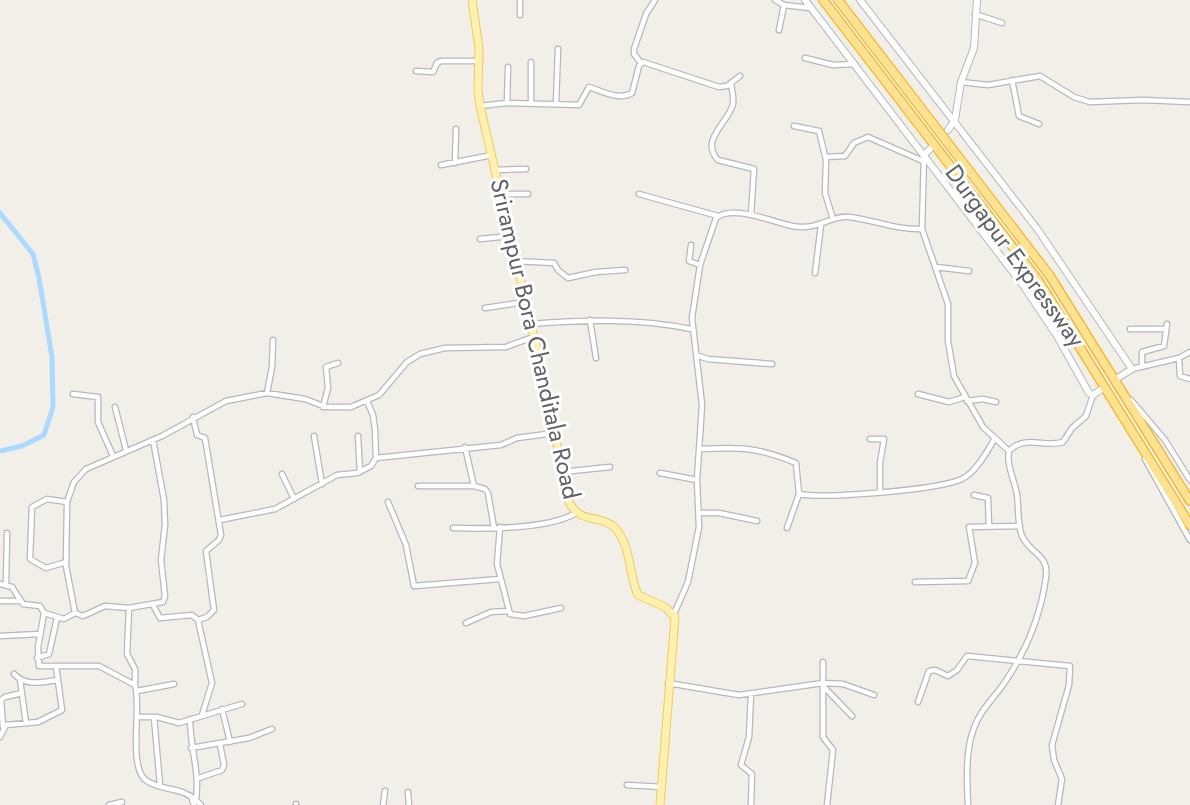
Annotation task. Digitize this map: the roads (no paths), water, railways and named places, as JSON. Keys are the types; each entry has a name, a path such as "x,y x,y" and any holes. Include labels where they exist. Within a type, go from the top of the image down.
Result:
{"highway":[{"name":"Durgapur Expressway","path":"823,0 1032,272 1126,419 1190,525"},
{"name":"Durgapur Expressway","path":"838,0 1050,276 1190,501"}],"main road":[{"name":"Srirampur Bora Chanditala Road","path":"472,0 480,61 478,87 480,106 568,500 576,513 615,529 627,550 638,596 665,607 674,614"},
{"path":"660,805 668,683 675,630 674,614"}],"street":[{"path":"520,0 520,15"},
{"path":"656,0 646,14 634,49 634,54 641,63 719,87 731,84 740,76"},
{"path":"775,0 784,5 811,8"},
{"path":"805,0 1025,288 1093,395"},
{"path":"860,0 955,120 1072,278 1132,369"},
{"path":"948,130 955,120 961,82 974,48 977,0"},
{"path":"779,30 784,5"},
{"path":"975,14 1002,23"},
{"path":"556,104 558,49"},
{"path":"805,58 833,65 855,64"},
{"path":"416,71 434,72 441,61 480,61"},
{"path":"531,62 531,103"},
{"path":"480,106 507,103 581,104 589,87 615,95 631,95 641,63"},
{"path":"507,103 508,67"},
{"path":"961,82 984,86 1031,76 1044,77 1068,94 1096,103 1136,100 1190,102"},
{"path":"1012,80 1019,116 1039,124"},
{"path":"731,84 733,104 713,136 712,146 718,160 754,169 751,215"},
{"path":"794,126 819,131 826,157 825,193 834,219"},
{"path":"455,163 456,129"},
{"path":"826,157 845,156 858,140 868,137 924,158"},
{"path":"931,148 924,158 922,229 948,304 948,341 952,368 966,399 994,440 1009,451 1020,526 1025,541 1045,560 1047,570 1039,618 1026,639 1019,662 984,710 973,730 968,766 968,805"},
{"path":"441,165 492,155"},
{"path":"496,170 526,169"},
{"path":"501,194 528,194"},
{"path":"639,194 718,216 751,215 793,226 821,225 846,217 885,227 922,229"},
{"path":"674,614 688,582 699,513 697,480 702,405 692,330 700,265 718,216"},
{"path":"814,273 821,225"},
{"path":"480,239 510,236"},
{"path":"691,245 689,261 700,265"},
{"path":"515,261 554,263 568,278 596,272 625,270"},
{"path":"936,267 969,272"},
{"path":"485,308 525,302"},
{"path":"530,324 590,320 651,321 692,330"},
{"path":"590,320 596,358"},
{"path":"1130,329 1166,326 1163,348 1141,352 1142,366"},
{"path":"75,613 66,562 67,502 70,490 79,474 126,450 153,440 226,401 267,393 305,399 323,407 351,407 379,395 407,362 420,354 445,348 506,347 533,337"},
{"path":"267,393 272,367 273,340"},
{"path":"1180,358 1190,352"},
{"path":"696,355 708,360 772,364"},
{"path":"1180,358 1180,376 1190,379"},
{"path":"1116,379 1142,366 1190,358"},
{"path":"323,407 328,388 326,367 338,363"},
{"path":"1009,451 1019,444 1032,441 1063,442 1072,428 1086,416 1093,395 1106,387"},
{"path":"1123,391 1165,440 1190,480"},
{"path":"73,394 98,397 98,422 113,456"},
{"path":"918,394 949,402 966,399 996,402"},
{"path":"220,520 275,509 342,473 360,472 371,466 376,458 374,419 367,401"},
{"path":"115,407 126,450"},
{"path":"193,417 197,435 205,438 220,520 221,538 206,551 214,610 198,620"},
{"path":"1126,419 1152,474 1190,540"},
{"path":"376,458 501,445 517,438 554,433"},
{"path":"314,436 322,484"},
{"path":"358,436 360,472"},
{"path":"870,438 884,439 880,463 880,492"},
{"path":"0,602 21,601 40,606 44,613 64,619 75,613 83,616 105,606 129,608 165,600 161,560 165,525 163,492 153,440"},
{"path":"799,494 880,492 962,479 975,468 994,440"},
{"path":"465,447 474,486"},
{"path":"699,449 760,449 794,462 797,467 796,485 799,494 787,528"},
{"path":"561,472 610,467"},
{"path":"660,473 697,480"},
{"path":"282,474 294,499"},
{"path":"418,486 474,486 487,491 497,528 497,564 508,611 512,616 518,617 561,608"},
{"path":"974,495 988,498 988,526"},
{"path":"66,562 46,568 30,560 29,546 32,507 48,499 67,502"},
{"path":"388,502 406,544 414,586 500,579"},
{"path":"453,528 497,528 559,521 576,513"},
{"path":"699,513 719,513 757,521"},
{"path":"915,582 968,581 975,563 968,529 971,525 1020,526"},
{"path":"7,533 3,585 15,590 21,601"},
{"path":"153,604 160,618 192,615 198,620 212,683 202,715"},
{"path":"129,608 127,654 135,669 139,768 148,782 184,791 201,805"},
{"path":"466,623 490,612 508,611"},
{"path":"44,613 37,658 39,666 99,666 136,688 174,684"},
{"path":"37,658 49,654 57,618"},
{"path":"0,636 40,634"},
{"path":"918,702 931,670 948,676 969,656 1070,667 1068,688 1052,746 1054,760 1062,779 1058,805"},
{"path":"823,662 823,737 833,750 827,805"},
{"path":"3,727 41,721 62,710 56,666"},
{"path":"14,674 20,680 29,683 58,680"},
{"path":"20,680 26,723"},
{"path":"668,683 734,694 843,684 874,695"},
{"path":"824,685 852,716"},
{"path":"0,737 3,727 1,700 5,696 22,693"},
{"path":"751,694 749,737 741,765 750,771 752,776 751,805"},
{"path":"137,717 154,717 179,723 243,704"},
{"path":"222,709 230,742"},
{"path":"154,717 154,738 160,785"},
{"path":"190,719 191,748 199,778 193,800"},
{"path":"191,748 230,742 272,729"},
{"path":"199,778 222,770 224,765 220,744"},
{"path":"627,785 662,787"},
{"path":"383,805 385,791"},
{"path":"408,792 409,805"},
{"path":"109,805 122,802"}],"waterway":[{"path":"0,213 33,254 52,357 53,407 44,435 22,446 0,451"}]}
